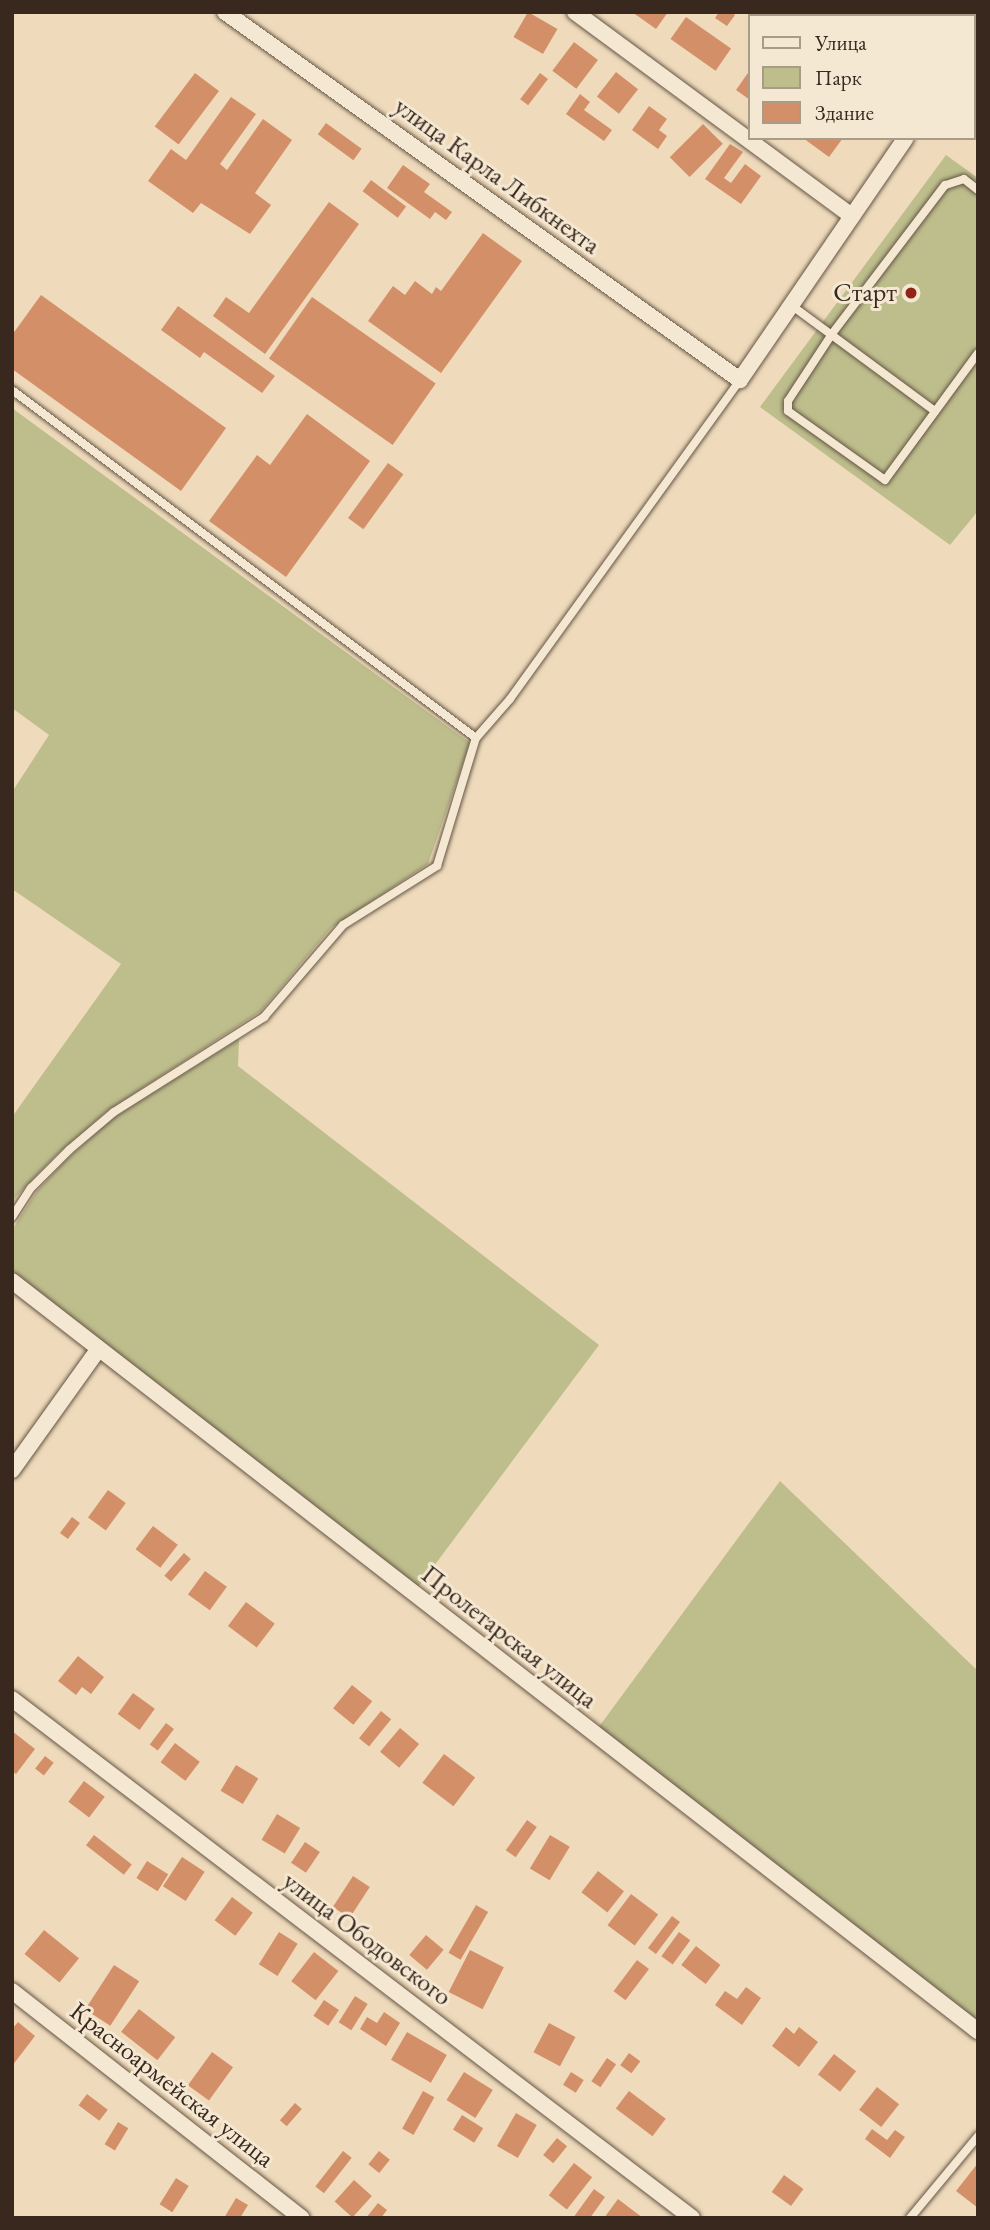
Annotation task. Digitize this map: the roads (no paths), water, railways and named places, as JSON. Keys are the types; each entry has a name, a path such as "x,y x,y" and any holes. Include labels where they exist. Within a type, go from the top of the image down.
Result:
{"street":[{"name":"улица Карла Либкнехта","path":"225,12 740,380"},
{"path":"575,12 748,139"},
{"path":"749,140 852,216"},
{"path":"740,380 905,140"},
{"name":"Пролетарская улица","path":"12,1281 978,2031"},
{"path":"12,1470 99,1350"},
{"name":"улица Ободовского","path":"12,1699 692,2218"},
{"name":"Красноармейская улица","path":"12,1991 302,2218"}],"lane":[{"path":"978,190 959,179 945,185 832,334 788,401 791,418 883,480 978,353"},
{"path":"791,304 935,411"},
{"path":"12,1217 31,1188 114,1112 264,1017 343,925 437,866 476,738 510,699 740,380"},
{"path":"12,390 476,738"},
{"path":"910,2218 978,2136"}],"place":[{"name":"Старт","path":"911,293"}]}
